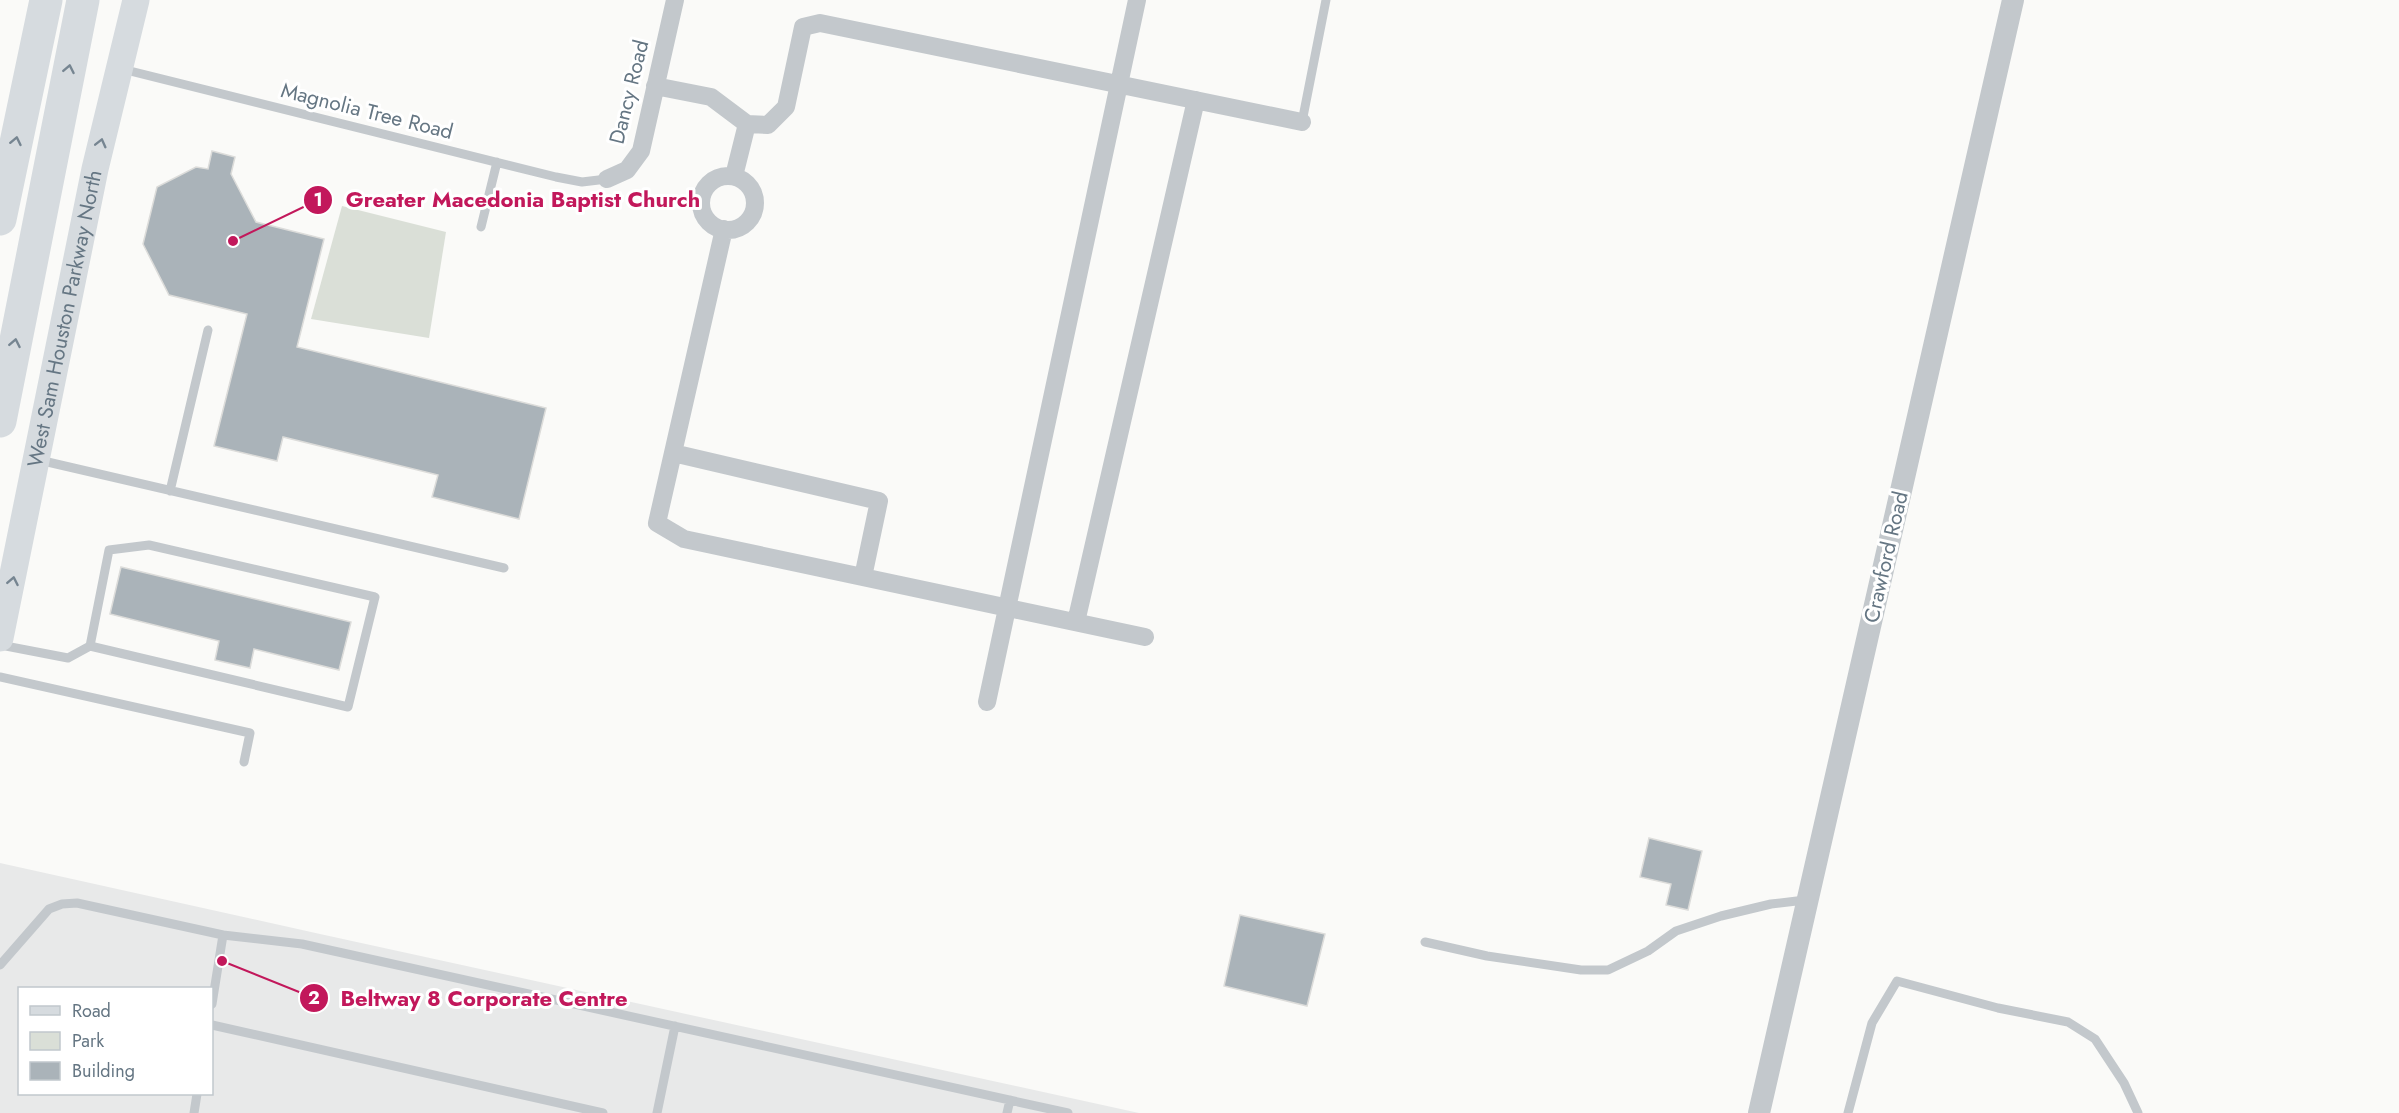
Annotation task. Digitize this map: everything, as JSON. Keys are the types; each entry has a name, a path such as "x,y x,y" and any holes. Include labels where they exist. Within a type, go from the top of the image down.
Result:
{"highway":[{"path":"0,219 46,0"},
{"path":"0,421 83,0"}],"main road":[{"name":"West Sam Houston Parkway North","path":"0,638 94,169 136,0"}],"street":[{"name":"Dancy Road","path":"606,179 627,170 641,151 675,0"},
{"path":"987,702 1137,0"},
{"name":"Crawford Road","path":"1759,1113 2013,0"},
{"path":"655,86 711,97 747,124 768,125 786,106 803,27 820,23 1302,122"},
{"path":"1076,622 1196,100"},
{"path":"734,176 747,124"},
{"path":"726,176 734,176 749,186 755,203 749,220 734,229 724,229 709,222 701,207 701,198 710,183 726,176"},
{"path":"724,229 657,523 684,539 1145,637"},
{"path":"672,453 879,501 863,577"}],"lane":[{"path":"1302,122 1326,0"},
{"name":"Magnolia Tree Road","path":"120,68 582,182 606,179"},
{"path":"481,227 497,162"},
{"path":"170,490 208,330"},
{"path":"37,460 504,568"},
{"path":"0,645 68,658 90,646 348,707 375,597 150,544 110,550 90,646"},
{"path":"0,677 250,733 244,762"},
{"path":"1425,942 1487,956 1581,970 1608,970 1648,951 1676,932 1721,916 1771,904 1808,900"},
{"path":"0,965 49,909 62,903 77,903 223,935 302,944 1068,1113"},
{"path":"213,998 223,935"},
{"path":"1848,1113 1872,1023 1897,981 1998,1008 2068,1022 2095,1038 2124,1083 2138,1113"},
{"path":"213,1025 603,1113"},
{"path":"657,1113 675,1026"},
{"path":"194,1113 197,1095"},
{"path":"1007,1113 1010,1100"}],"shaded area":[{"path":"0,863 320,934 1139,1113 0,1113"}],"green space":[{"path":"342,206 446,232 429,338 311,319"}],"building":[{"path":"212,151 235,157 231,174 256,222 324,239 297,347 546,408 519,519 432,497 438,475 283,437 277,461 214,446 247,314 169,295 143,244 157,187 196,167 208,169"},
{"path":"121,567 351,622 339,670 254,649 250,668 215,660 219,641 110,614"},
{"path":"1649,838 1702,851 1688,910 1666,905 1671,884 1640,877"},
{"path":"1240,915 1325,934 1307,1006 1224,986"}],"place":[{"name":"Greater Macedonia Baptist Church","path":"233,241"},
{"name":"Beltway 8 Corporate Centre","path":"222,961"}]}
